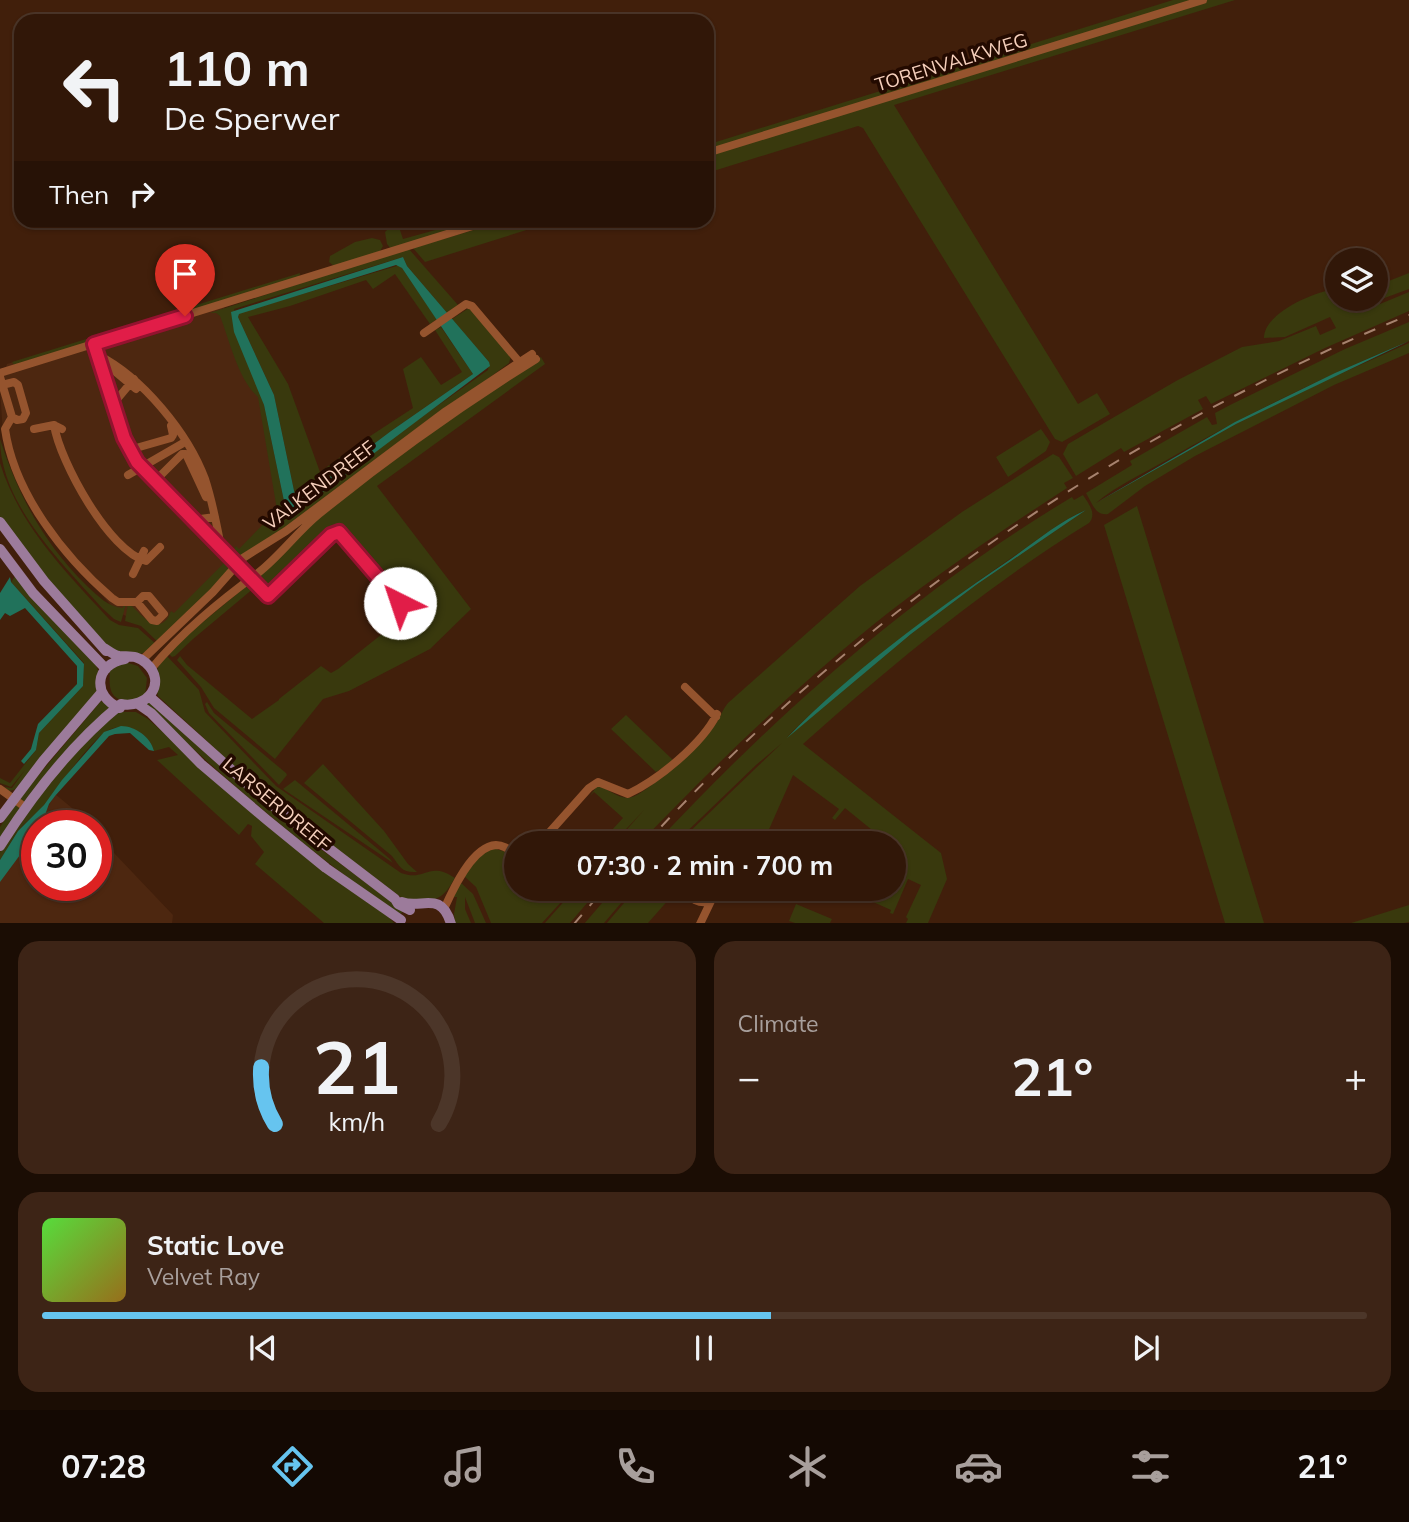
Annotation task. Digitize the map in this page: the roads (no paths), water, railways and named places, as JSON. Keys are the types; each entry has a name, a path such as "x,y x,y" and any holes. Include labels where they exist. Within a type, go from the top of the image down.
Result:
{"main road":[{"path":"0,522 44,581 104,648 117,658 140,661 151,669 155,680 151,694 138,707 119,706 108,701 103,692 101,681 104,671 117,658"},
{"path":"0,549 33,593 92,655 104,671 106,690 119,706"},
{"path":"140,661 151,678 151,694"},
{"path":"0,818 103,692"},
{"name":"LARSERDREEF","path":"151,694 272,805 395,899 410,907 424,901 438,907"},
{"path":"0,846 25,807 51,774 119,706"},
{"name":"LARSERDREEF","path":"138,707 201,764 326,868 400,923"},
{"path":"400,923 410,907"},
{"path":"438,907 449,923"}],"street":[{"name":"TORENVALKWEG","path":"714,151 1203,0"},
{"path":"1,378 94,344 466,228"},
{"path":"424,332 466,304 472,306 522,364"},
{"path":"94,344 129,450 155,481 268,596 331,535 339,532 400,603"},
{"name":"VALKENDREEF","path":"140,661 213,592 237,564 296,524 426,425 534,356"},
{"path":"99,360 117,364 172,428 171,438 129,450"},
{"name":"VALKENDREEF","path":"151,669 199,619 269,562 305,526 342,495 522,364"},
{"path":"1,378 18,385 26,413 23,419 12,417 1,378"},
{"path":"113,404 132,381"},
{"path":"132,381 156,402 198,461 213,518 213,533 210,536"},
{"path":"12,417 5,429 12,456 26,490 45,524 71,558 111,597 118,602 137,602"},
{"path":"34,429 58,427 67,465 81,492 111,533 139,559 146,561 160,547"},
{"path":"128,475 185,442"},
{"path":"155,481 182,454 187,454 213,518 220,542 218,545"},
{"path":"193,520 213,518"},
{"path":"133,574 144,551"},
{"path":"551,831 589,788 598,782 628,794 635,791 673,764 709,728 716,716 685,687"},
{"path":"0,789 25,807"},
{"path":"438,907 479,852 494,845 504,846"},
{"path":"700,901 711,901"},
{"path":"700,923 711,901"}],"railway":[{"path":"658,831 727,760 813,681 904,607 998,538 1096,474 1198,416 1302,362 1409,315"},
{"path":"575,923 594,901"}]}
